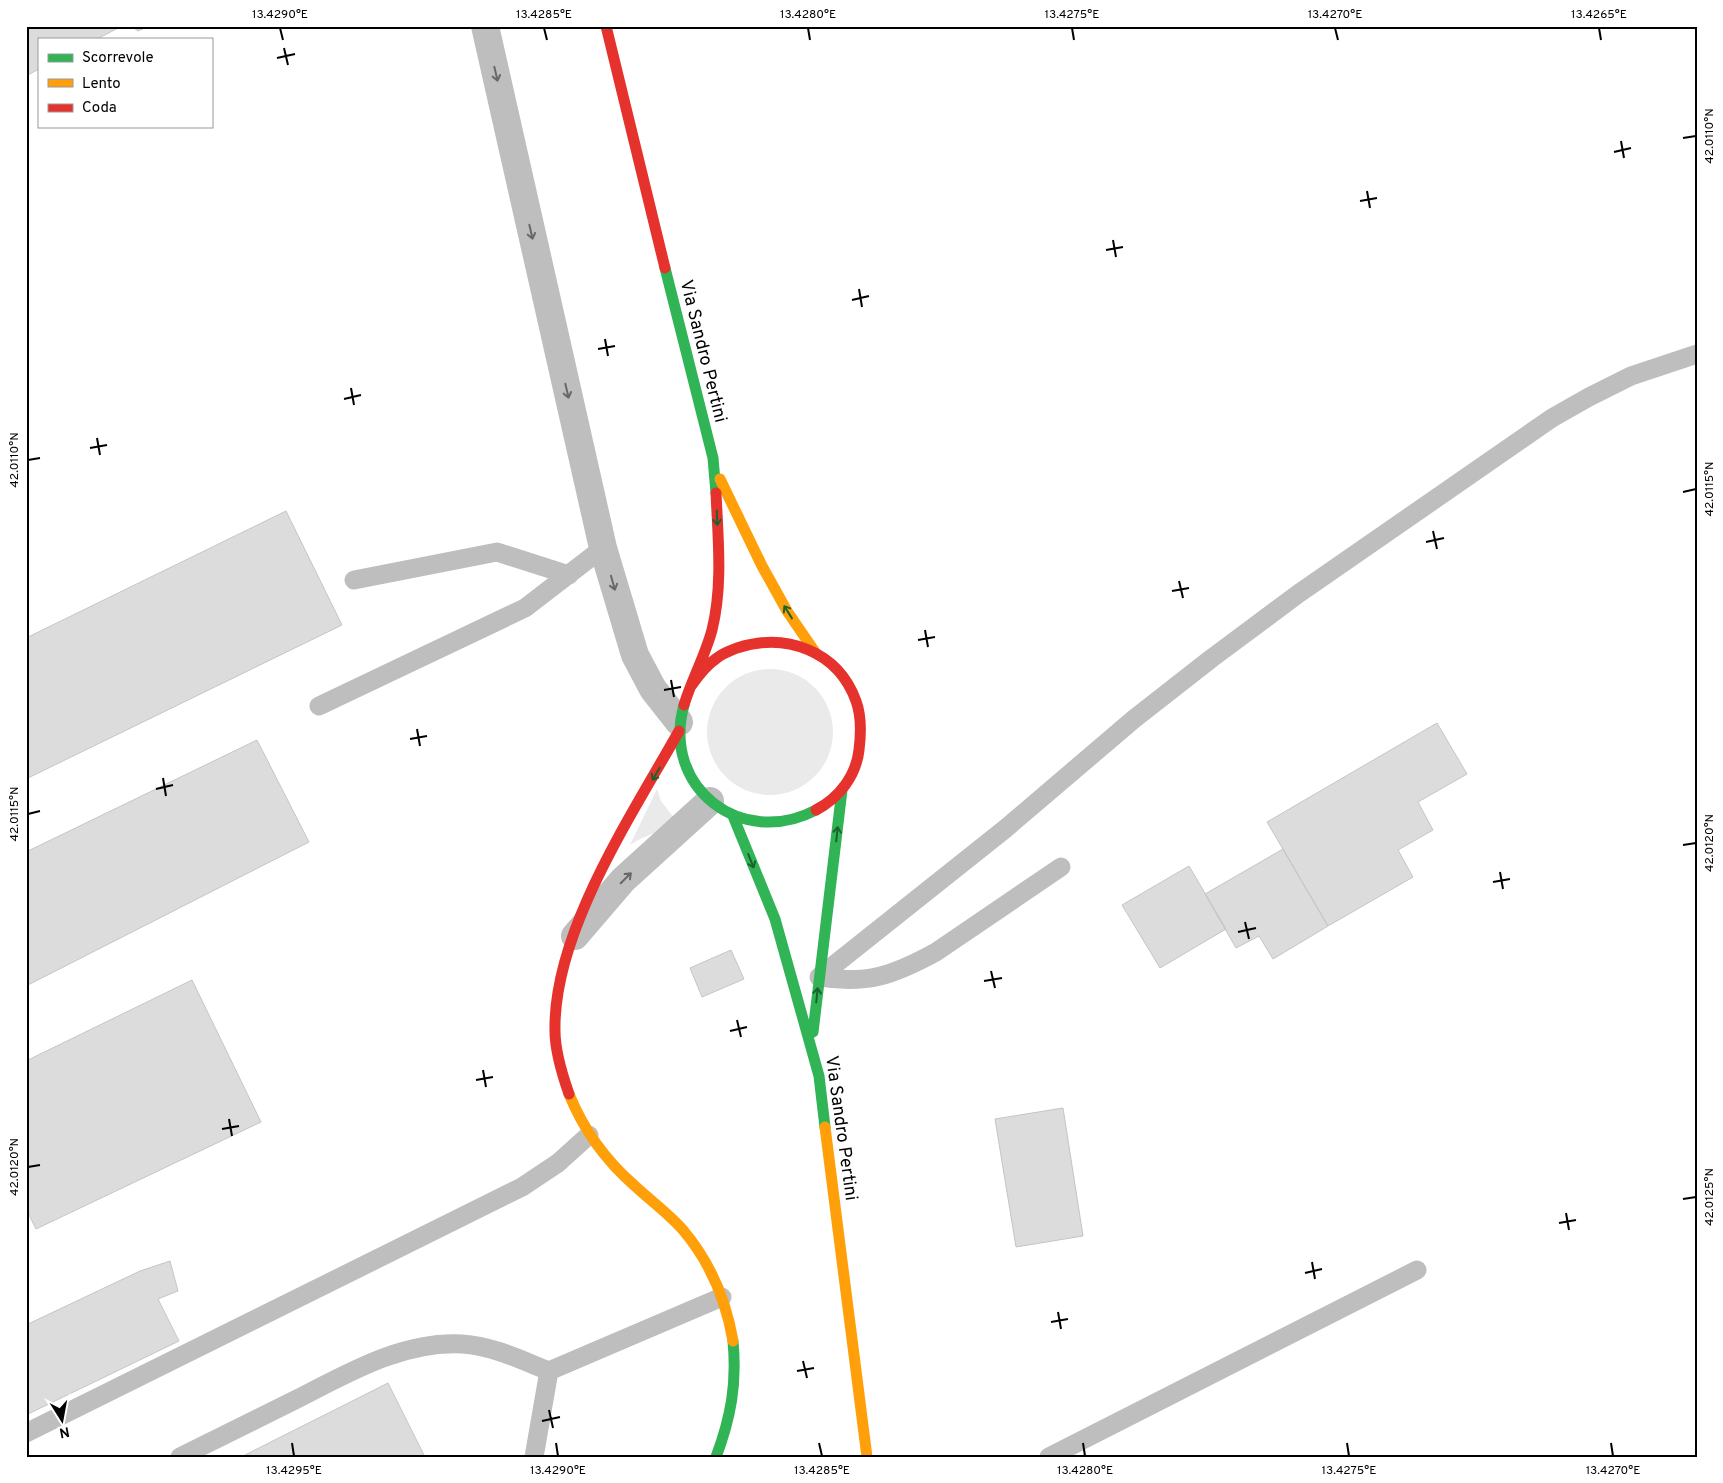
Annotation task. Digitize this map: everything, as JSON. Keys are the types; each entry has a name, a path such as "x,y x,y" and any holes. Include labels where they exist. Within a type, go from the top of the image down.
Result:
{"main road":[{"name":"Via Sandro Pertini","path":"607,30 715,469 719,576 712,630 683,703 679,726 682,758 698,788 710,801 733,816 762,823 792,821 819,809 842,790 855,767 862,741 861,714 852,689 836,668 815,652 793,643 770,640 746,644 724,653 705,667 691,686"},
{"path":"715,469 762,566 815,652"},
{"path":"679,726 595,884 570,941 562,968 554,1019 563,1074 578,1115 588,1134 618,1170 684,1232 703,1258 722,1297 731,1331 734,1381 730,1412 716,1457"},
{"path":"811,1044 842,790"},
{"name":"Via Sandro Pertini","path":"733,816 774,919 819,1076 867,1457"}],"street":[{"path":"485,26 603,548 635,655 653,688 679,726"},
{"path":"570,941 624,880 710,801"}],"lane":[{"path":"819,977 1005,829 1134,719 1298,594 1552,418 1631,376 1697,354"},
{"path":"318,706 525,608 603,548"},
{"path":"354,580 497,552 569,575"},
{"path":"819,977 852,981 870,979 914,964 936,952 1061,867"},
{"path":"26,1433 522,1187 558,1163 588,1134"},
{"path":"1049,1457 1417,1270"},
{"path":"180,1457 369,1363 424,1346 464,1344 484,1347 502,1352 549,1371 722,1297"},
{"path":"534,1457 549,1371"}],"shaded area":[{"path":"770,669 794,673 815,687 829,708 833,732 829,756 815,777 794,791 770,795 746,791 725,777 711,756 707,732 711,708 725,687 746,673"},
{"path":"657,789 661,801 678,823 630,845"}],"building":[{"path":"26,26 122,26 99,38 38,38 38,70 26,76"},
{"path":"131,26 149,26 138,31"},
{"path":"286,511 342,625 26,779 26,638"},
{"path":"1437,723 1467,774 1418,802 1433,830 1398,850 1413,877 1328,926 1267,822"},
{"path":"257,740 309,842 26,986 26,852"},
{"path":"1283,849 1328,926 1273,959 1259,936 1236,948 1205,894"},
{"path":"1189,866 1226,929 1160,968 1122,905"},
{"path":"731,950 744,979 702,997 690,968"},
{"path":"192,980 261,1122 36,1229 26,1209 26,1061"},
{"path":"1063,1108 1083,1236 1016,1247 995,1119"},
{"path":"170,1261 178,1291 158,1299 179,1341 26,1415 26,1325 140,1271"},
{"path":"388,1383 425,1457 241,1457"}],"traffic: fast":[{"path":"665,268 713,458 716,493"},
{"path":"684,705 680,735 685,762 696,785 714,803 736,816 761,822 788,820 816,810"},
{"path":"813,1032 842,790"},
{"path":"733,816 775,919 819,1076 825,1127"},
{"path":"716,1457 726,1428 732,1400 734,1372 733,1341"}],"traffic: slow":[{"path":"720,479 762,566 787,611 815,652"},
{"path":"569,1094 589,1133 614,1166 678,1224 693,1242 716,1282 726,1311 733,1341"},
{"path":"825,1127 867,1457"}],"traffic: jam":[{"path":"606,26 665,268"},
{"path":"684,705 709,640 718,596 719,562 716,493"},
{"path":"691,686 706,667 719,656 737,648 755,644 774,642 808,650 823,658 837,669 848,684 858,707 860,726 859,750 854,769 845,785 839,793 816,810"},
{"path":"569,1094 561,1071 555,1039 558,993 567,954 581,915 599,875 679,731"}]}
